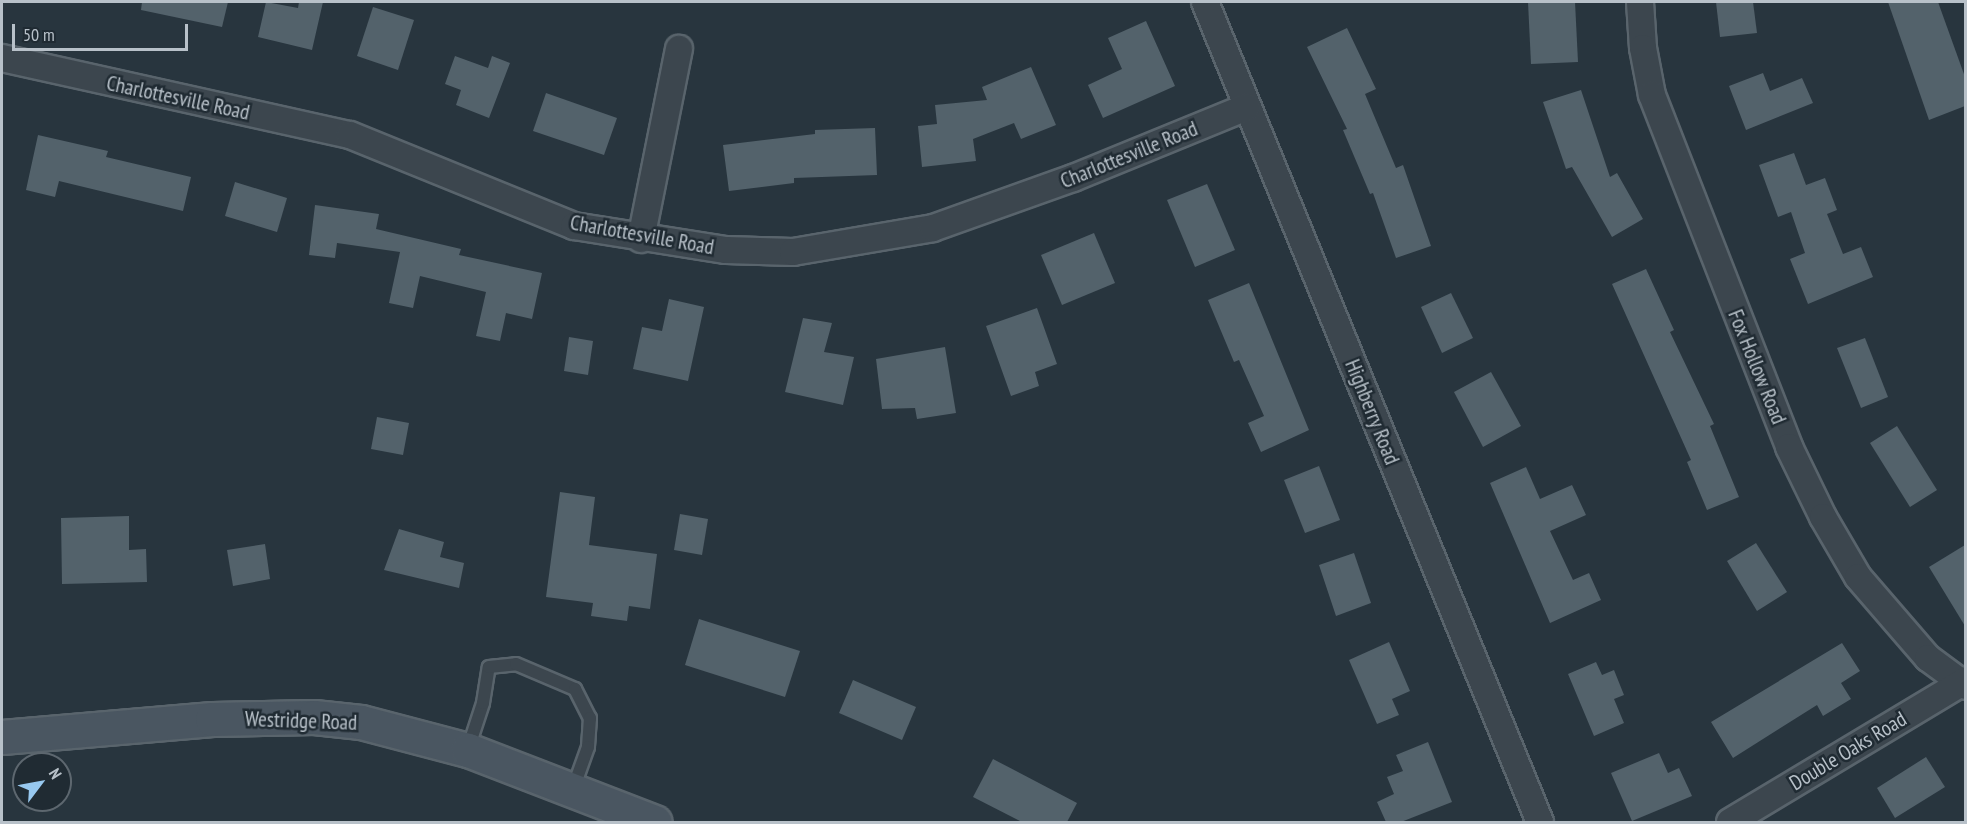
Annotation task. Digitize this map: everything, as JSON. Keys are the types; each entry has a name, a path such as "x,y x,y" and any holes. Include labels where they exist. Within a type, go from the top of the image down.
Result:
{"main road":[{"name":"Westridge Road","path":"2,737 212,719 314,717 361,722 468,750 656,822"}],"street":[{"name":"Highberry Road","path":"1205,2 1540,822"},
{"name":"Fox Hollow Road","path":"1640,2 1643,48 1652,95 1789,447 1823,517 1858,577 1928,658 1964,683"},
{"path":"641,239 679,49"},
{"name":"Charlottesville Road","path":"2,58 350,135 573,226 641,239 726,250 793,252 933,228 1073,178 1247,107"},
{"name":"Double Oaks Road","path":"1730,822 1964,683"}],"lane":[{"path":"468,750 483,703 489,667 516,664 575,689 590,718 588,747 573,790"}],"building":[{"path":"142,2 228,2 222,27 141,10"},
{"path":"266,2 298,8 299,2 323,2 312,50 258,37"},
{"path":"1528,2 1575,2 1578,62 1531,64"},
{"path":"1716,2 1753,2 1757,33 1720,37"},
{"path":"1888,2 1938,2 1965,77 1965,106 1929,120"},
{"path":"373,7 414,20 398,70 357,56"},
{"path":"1146,21 1175,86 1103,118 1088,85 1122,69 1108,38"},
{"path":"1347,28 1376,89 1365,94 1396,168 1403,165 1431,246 1396,258 1373,193 1370,194 1343,130 1347,129 1307,47"},
{"path":"455,56 488,68 492,56 510,63 489,118 456,105 461,90 445,84"},
{"path":"1031,67 1056,125 1021,139 1014,123 973,139 976,161 922,167 918,126 937,124 935,105 987,100 982,87"},
{"path":"1763,73 1770,91 1802,78 1813,103 1746,130 1729,86"},
{"path":"1581,90 1610,177 1617,173 1643,219 1612,237 1572,167 1566,169 1543,102"},
{"path":"546,93 617,118 604,155 533,131"},
{"path":"875,128 877,175 794,178 794,183 729,191 723,145 815,134 815,130"},
{"path":"38,135 108,151 106,157 191,177 183,211 59,181 55,197 26,190"},
{"path":"1794,153 1806,185 1825,178 1837,210 1827,214 1843,254 1861,247 1873,277 1808,304 1790,259 1805,253 1791,212 1778,217 1759,165"},
{"path":"235,182 287,198 277,232 225,216"},
{"path":"1207,184 1235,250 1195,267 1167,200"},
{"path":"315,205 379,214 376,229 461,249 459,255 542,273 532,319 506,313 500,341 476,336 486,292 420,276 413,308 389,303 400,252 337,243 335,258 309,255"},
{"path":"1094,233 1115,283 1062,305 1041,255"},
{"path":"1646,269 1674,330 1670,332 1714,424 1710,426 1739,497 1707,510 1687,462 1691,460 1612,284"},
{"path":"1249,283 1309,430 1261,452 1248,423 1264,416 1239,360 1234,362 1208,300"},
{"path":"1451,293 1473,338 1442,353 1421,307"},
{"path":"669,299 704,307 688,381 633,369 642,327 662,331"},
{"path":"1037,308 1057,364 1035,372 1039,386 1011,396 986,326"},
{"path":"803,318 832,323 824,352 854,357 843,405 785,392"},
{"path":"569,337 593,341 588,375 564,371"},
{"path":"1865,338 1888,397 1861,408 1837,348"},
{"path":"945,347 956,413 917,419 915,408 882,409 876,359"},
{"path":"1491,372 1521,426 1483,447 1454,392"},
{"path":"377,417 409,423 403,455 371,449"},
{"path":"1897,426 1937,490 1910,507 1870,443"},
{"path":"1319,466 1340,520 1305,533 1284,480"},
{"path":"1526,467 1540,499 1572,485 1586,515 1550,531 1573,580 1589,573 1601,600 1550,623 1490,483"},
{"path":"560,492 595,497 589,545 657,554 650,609 629,606 627,621 591,616 593,603 546,597"},
{"path":"680,514 708,519 702,555 674,550"},
{"path":"129,516 129,550 146,549 147,582 62,584 61,518"},
{"path":"399,529 444,542 440,557 464,563 459,588 384,570"},
{"path":"1756,543 1787,592 1757,611 1727,561"},
{"path":"265,544 270,579 233,586 227,550"},
{"path":"1965,545 1965,626 1929,567"},
{"path":"1354,553 1371,603 1336,616 1319,565"},
{"path":"699,619 800,651 785,697 685,665"},
{"path":"1389,642 1410,691 1392,699 1399,715 1377,724 1349,660"},
{"path":"1842,643 1860,671 1841,683 1851,699 1823,716 1817,705 1733,758 1711,722"},
{"path":"1596,662 1602,675 1614,670 1624,695 1614,699 1624,723 1594,736 1568,674"},
{"path":"853,680 916,707 902,740 839,713"},
{"path":"1428,742 1452,802 1401,822 1386,822 1377,802 1394,794 1387,777 1403,771 1396,755"},
{"path":"1659,753 1668,773 1679,768 1692,796 1632,821 1611,773"},
{"path":"1926,757 1945,787 1895,818 1877,788"},
{"path":"993,759 1077,803 1067,822 1022,822 973,797"}]}
